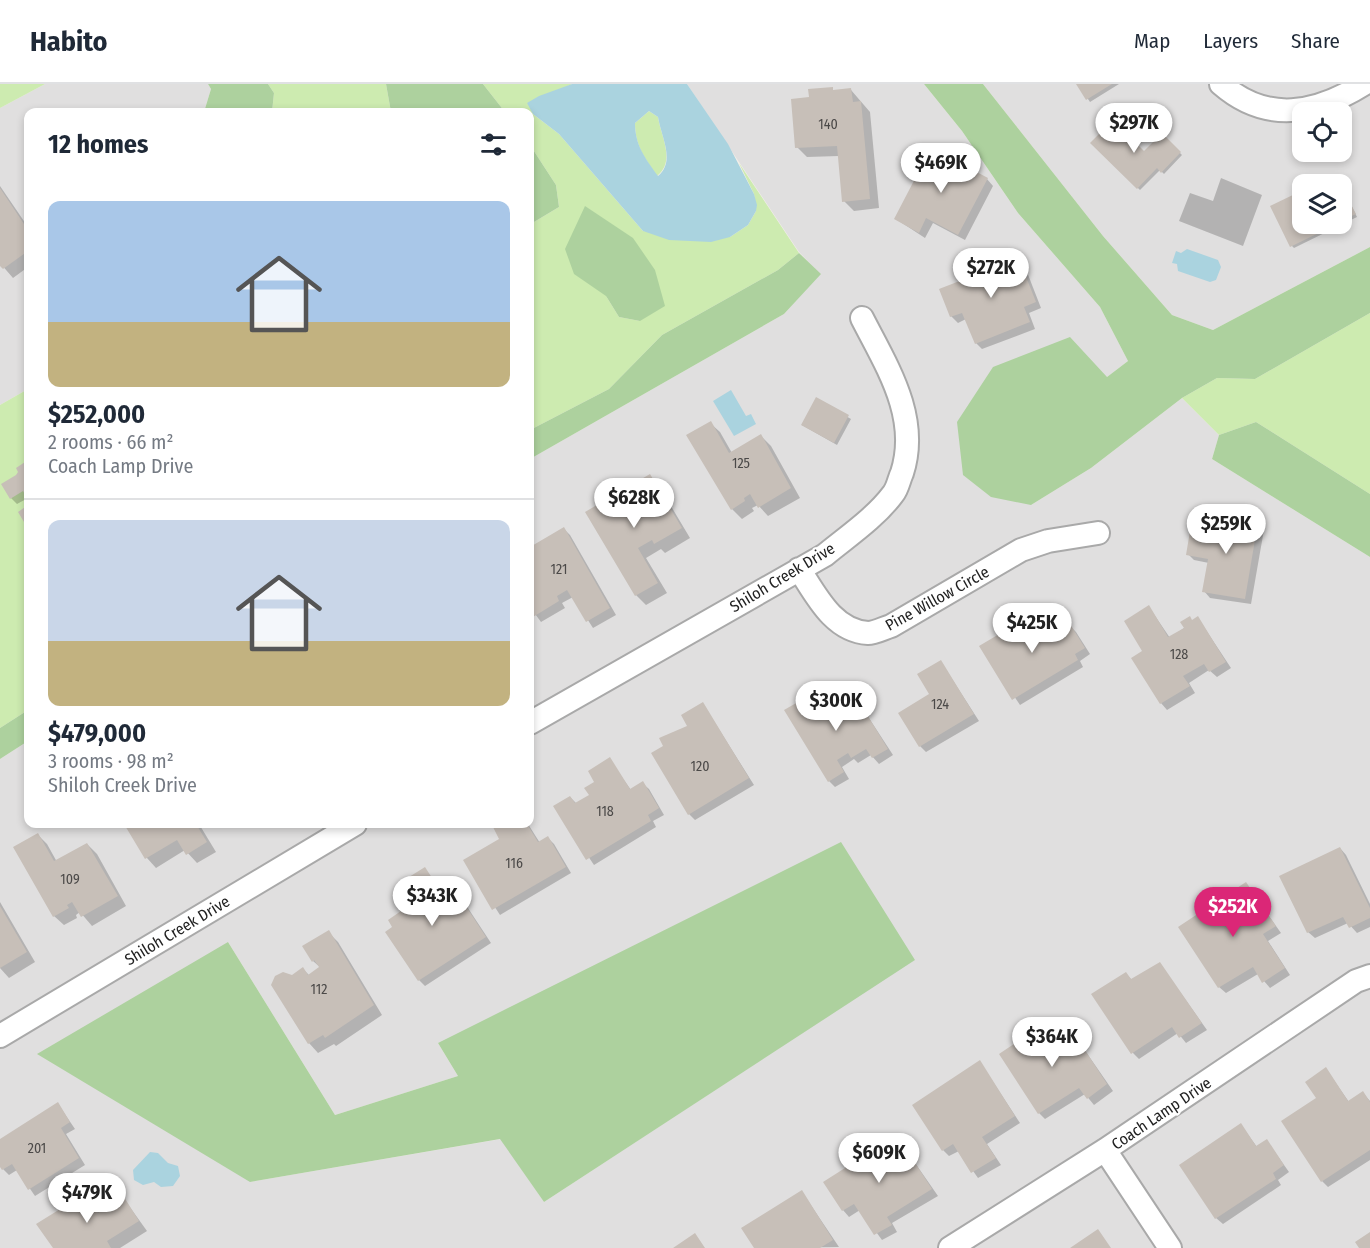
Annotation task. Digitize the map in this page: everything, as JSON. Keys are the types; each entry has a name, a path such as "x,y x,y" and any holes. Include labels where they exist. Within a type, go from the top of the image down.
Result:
{"street":[{"path":"1221,84 1237,98 1269,110 1310,110 1364,84"},
{"name":"Shiloh Creek Drive","path":"534,721 825,555 895,492 907,456 907,421 896,382 862,318"},
{"name":"Pine Willow Circle","path":"799,569 826,610 849,628 870,633 891,626 1021,550 1048,541 1098,533"},
{"name":"Shiloh Creek Drive","path":"0,1036 348,828"},
{"name":"Coach Lamp Drive","path":"950,1248 1105,1150 1356,981 1370,976"},
{"path":"1105,1150 1170,1248"}],"shaded area":[{"path":"45,84 208,84 211,89 205,108 24,108 24,391 0,405 0,108"},
{"path":"687,84 924,84 962,131 1018,213 1100,307 1128,361 1107,377 1031,505 1091,468 1182,398 1219,435 1212,459 1370,557 1370,1248 0,1248 0,759 24,744 24,828 534,828 534,457 784,314 820,274 799,252","holes":["228,942 335,1115 458,1076 438,1043 915,959 544,1202 501,1139 250,1182"]},
{"path":"983,84 1370,84 1370,247 1213,330 1172,315 1103,236"}],"green space":[{"path":"0,84 45,84 0,108"},
{"path":"208,84 268,84 274,93 272,108 205,108 211,89"},
{"path":"268,84 386,84 390,108 272,108 274,93"},
{"path":"386,84 483,84 502,108 390,108"},
{"path":"483,84 572,84 560,90 534,113 534,108 502,108"},
{"path":"924,84 983,84 1103,236 1172,315 1213,330 1370,247 1370,313 1255,379 1217,378 1182,398 1091,468 1031,505 991,497 963,475 957,422 993,367 1070,337 1107,377 1128,361 1100,307 1018,213 962,131"},
{"path":"649,111 658,117 666,148 666,163 657,176 642,151 635,131 635,123"},
{"path":"534,115 559,134 643,231 730,237 748,225 756,211 754,194 739,163 799,253 778,270 662,335 609,389 534,428 534,222 559,207 556,185 534,151","holes":["606,296 640,321 619,317"]},
{"path":"534,151 556,185 559,207 534,222"},
{"path":"585,206 633,238 655,270 665,306 640,321 619,317 606,296 574,274 565,249"},
{"path":"799,253 821,274 784,314 534,457 534,428 609,389 662,335 778,270"},
{"path":"1370,313 1370,494 1256,422 1219,435 1182,398 1217,378 1255,379"},
{"path":"24,391 24,713 0,728 0,405"},
{"path":"1256,422 1370,494 1370,557 1212,459 1219,435"},
{"path":"24,713 24,744 0,759 0,728"},
{"path":"841,842 915,960 544,1202 500,1139 250,1182 37,1054 228,942 335,1115 458,1076 438,1043"}],"water":[{"path":"572,84 687,84 728,144 754,194 756,211 748,225 730,237 711,242 669,240 643,231 559,134 534,115 534,108 530,108 527,103","holes":["649,111 658,117 666,148 666,163 658,176 645,157 635,131 635,123"]},
{"path":"1187,249 1218,260 1221,267 1216,280 1210,282 1178,271 1177,264 1172,263 1176,251 1181,253"},
{"path":"731,390 746,416 751,414 756,424 734,436 713,401"},
{"path":"150,1152 158,1153 168,1163 178,1166 180,1176 173,1186 161,1187 154,1182 143,1185 134,1180 133,1170"}],"building":[{"path":"1076,84 1112,84 1086,100"},
{"path":"833,87 833,90 851,88 853,102 861,101 870,199 842,202 837,146 795,148 791,99 809,97 808,89"},
{"path":"1113,120 1144,151 1162,133 1181,152 1161,173 1157,168 1137,189 1090,143"},
{"path":"931,148 988,178 958,235 926,218 919,233 894,219"},
{"path":"0,188 24,224 24,254 3,269 0,266"},
{"path":"1292,195 1292,234 1317,234 1290,247 1270,206"},
{"path":"1013,252 1018,266 1021,264 1036,302 1024,307 1030,322 975,344 962,313 950,317 939,289 993,268 995,259"},
{"path":"816,397 849,415 834,443 801,425"},
{"path":"711,421 729,453 761,434 791,488 758,508 750,494 744,498 745,501 731,510 686,435"},
{"path":"24,463 24,493 23,491 10,499 1,484 16,475 18,472 16,468"},
{"path":"650,474 682,528 654,544 652,540 638,548 658,583 635,596 585,512"},
{"path":"24,508 24,522 18,512"},
{"path":"1232,511 1259,516 1245,599 1202,592 1208,559 1186,555 1191,525 1229,532"},
{"path":"564,527 610,608 586,622 567,590 557,596 559,601 534,616 534,545"},
{"path":"1149,605 1168,637 1184,628 1180,622 1190,616 1192,620 1198,616 1226,662 1209,672 1204,664 1183,676 1190,686 1160,704 1131,658 1142,651 1124,621"},
{"path":"1045,608 1060,631 1070,624 1085,648 1075,654 1078,660 1012,700 979,646 1001,633 1006,640 1026,628 1022,622"},
{"path":"941,660 974,714 919,747 898,713 929,694 917,674"},
{"path":"852,690 888,749 872,758 866,749 851,758 848,753 837,760 844,772 828,782 784,710 805,698 814,713"},
{"path":"703,702 749,778 688,815 651,753 663,746 659,738 687,726 681,715"},
{"path":"610,757 630,789 643,781 659,808 648,815 651,821 586,860 553,806 570,796 575,803 589,795 584,788 594,782 588,771"},
{"path":"126,828 198,828 207,842 186,855 177,840 145,859"},
{"path":"494,828 529,828 538,842 548,836 566,867 492,910 463,860 499,839"},
{"path":"38,833 54,861 87,843 118,896 81,917 72,902 67,905 69,908 53,917 13,847"},
{"path":"1340,847 1370,908 1370,918 1349,928 1343,917 1307,933 1279,876"},
{"path":"425,867 445,898 456,891 486,937 418,981 385,932 392,927 388,920 414,902 401,882"},
{"path":"1246,882 1276,926 1263,934 1285,968 1262,983 1253,967 1218,988 1178,927"},
{"path":"0,906 27,952 0,968"},
{"path":"329,930 374,1005 325,1038 323,1035 308,1044 271,985 275,976 283,972 292,975 303,967 308,975 319,967 314,960 312,962 302,946"},
{"path":"1160,962 1202,1023 1179,1038 1172,1027 1131,1054 1091,994 1126,972 1131,979"},
{"path":"1068,1024 1107,1084 1087,1099 1079,1088 1038,1114 999,1054 1032,1032 1039,1043"},
{"path":"980,1060 1015,1116 982,1137 996,1158 971,1173 953,1144 942,1151 912,1105"},
{"path":"1326,1067 1348,1101 1363,1091 1370,1102 1370,1150 1321,1182 1281,1121 1316,1098 1305,1082"},
{"path":"58,1102 70,1122 61,1128 79,1158 28,1190 12,1164 2,1170 0,1167 0,1139"},
{"path":"1241,1123 1256,1146 1267,1139 1284,1165 1273,1173 1276,1179 1215,1219 1179,1165"},
{"path":"897,1135 932,1189 887,1217 892,1225 874,1235 854,1204 842,1211 823,1182"},
{"path":"802,1190 833,1240 820,1248 754,1248 741,1228"},
{"path":"86,1193 98,1213 124,1197 139,1221 107,1241 111,1248 53,1248 36,1224"},
{"path":"1098,1229 1111,1248 1070,1248"},
{"path":"1370,1232 1370,1248 1359,1248 1355,1242"},
{"path":"695,1233 705,1248 673,1248"}]}
